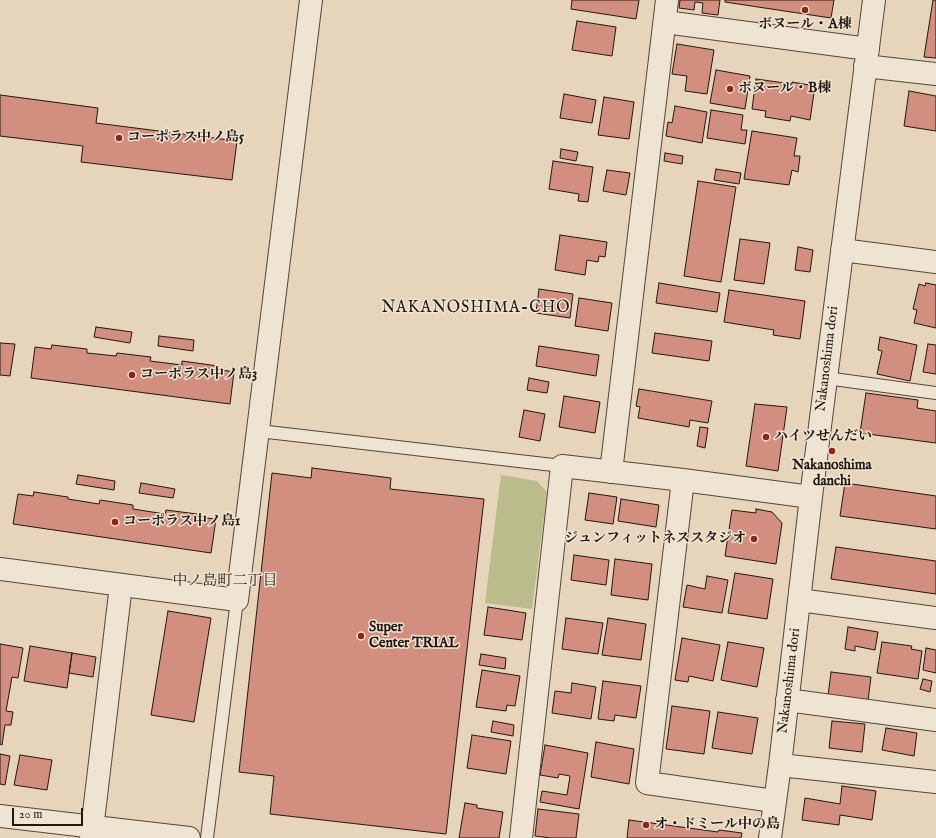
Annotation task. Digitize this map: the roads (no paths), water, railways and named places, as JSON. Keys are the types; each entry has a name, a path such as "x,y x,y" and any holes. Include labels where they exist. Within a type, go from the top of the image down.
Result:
{"street":[{"path":"0,569 237,600 311,0"},
{"path":"611,472 667,0"},
{"name":"Nakanoshima dori","path":"770,838 780,765 811,497 874,0"},
{"path":"665,22 866,58 936,74"},
{"path":"842,250 936,262"},
{"path":"521,838 562,466 811,497"},
{"path":"683,480 647,783 774,801"},
{"path":"91,832 121,585"},
{"path":"799,600 936,618"},
{"path":"787,700 936,720"},
{"path":"780,765 936,782"},
{"path":"0,816 91,832 189,838"}],"lane":[{"path":"826,378 936,393"},
{"path":"258,431 562,466"},
{"path":"207,838 237,600"}],"place":[{"name":"ボヌール・A棟","path":"805,10"},
{"name":"ボヌール・B棟","path":"730,89"},
{"name":"コーポラス中ノ島5","path":"119,138"},
{"name":"コーポラス中ノ島3","path":"132,375"},
{"name":"ハイツせんだい","path":"766,437"},
{"name":"Nakanoshima danchi","path":"832,451"},
{"name":"コーポラス中ノ島1","path":"115,522"},
{"name":"ジュンフィットネススタジオ","path":"754,539"},
{"name":"Super Center TRIAL","path":"361,636"},
{"name":"オ・ドミール中の島","path":"646,825"}],"district":[{"name":"NAKANOSHIMA-CHO","path":"476,309"},
{"name":"中ノ島町二丁目","path":"225,582"}]}
